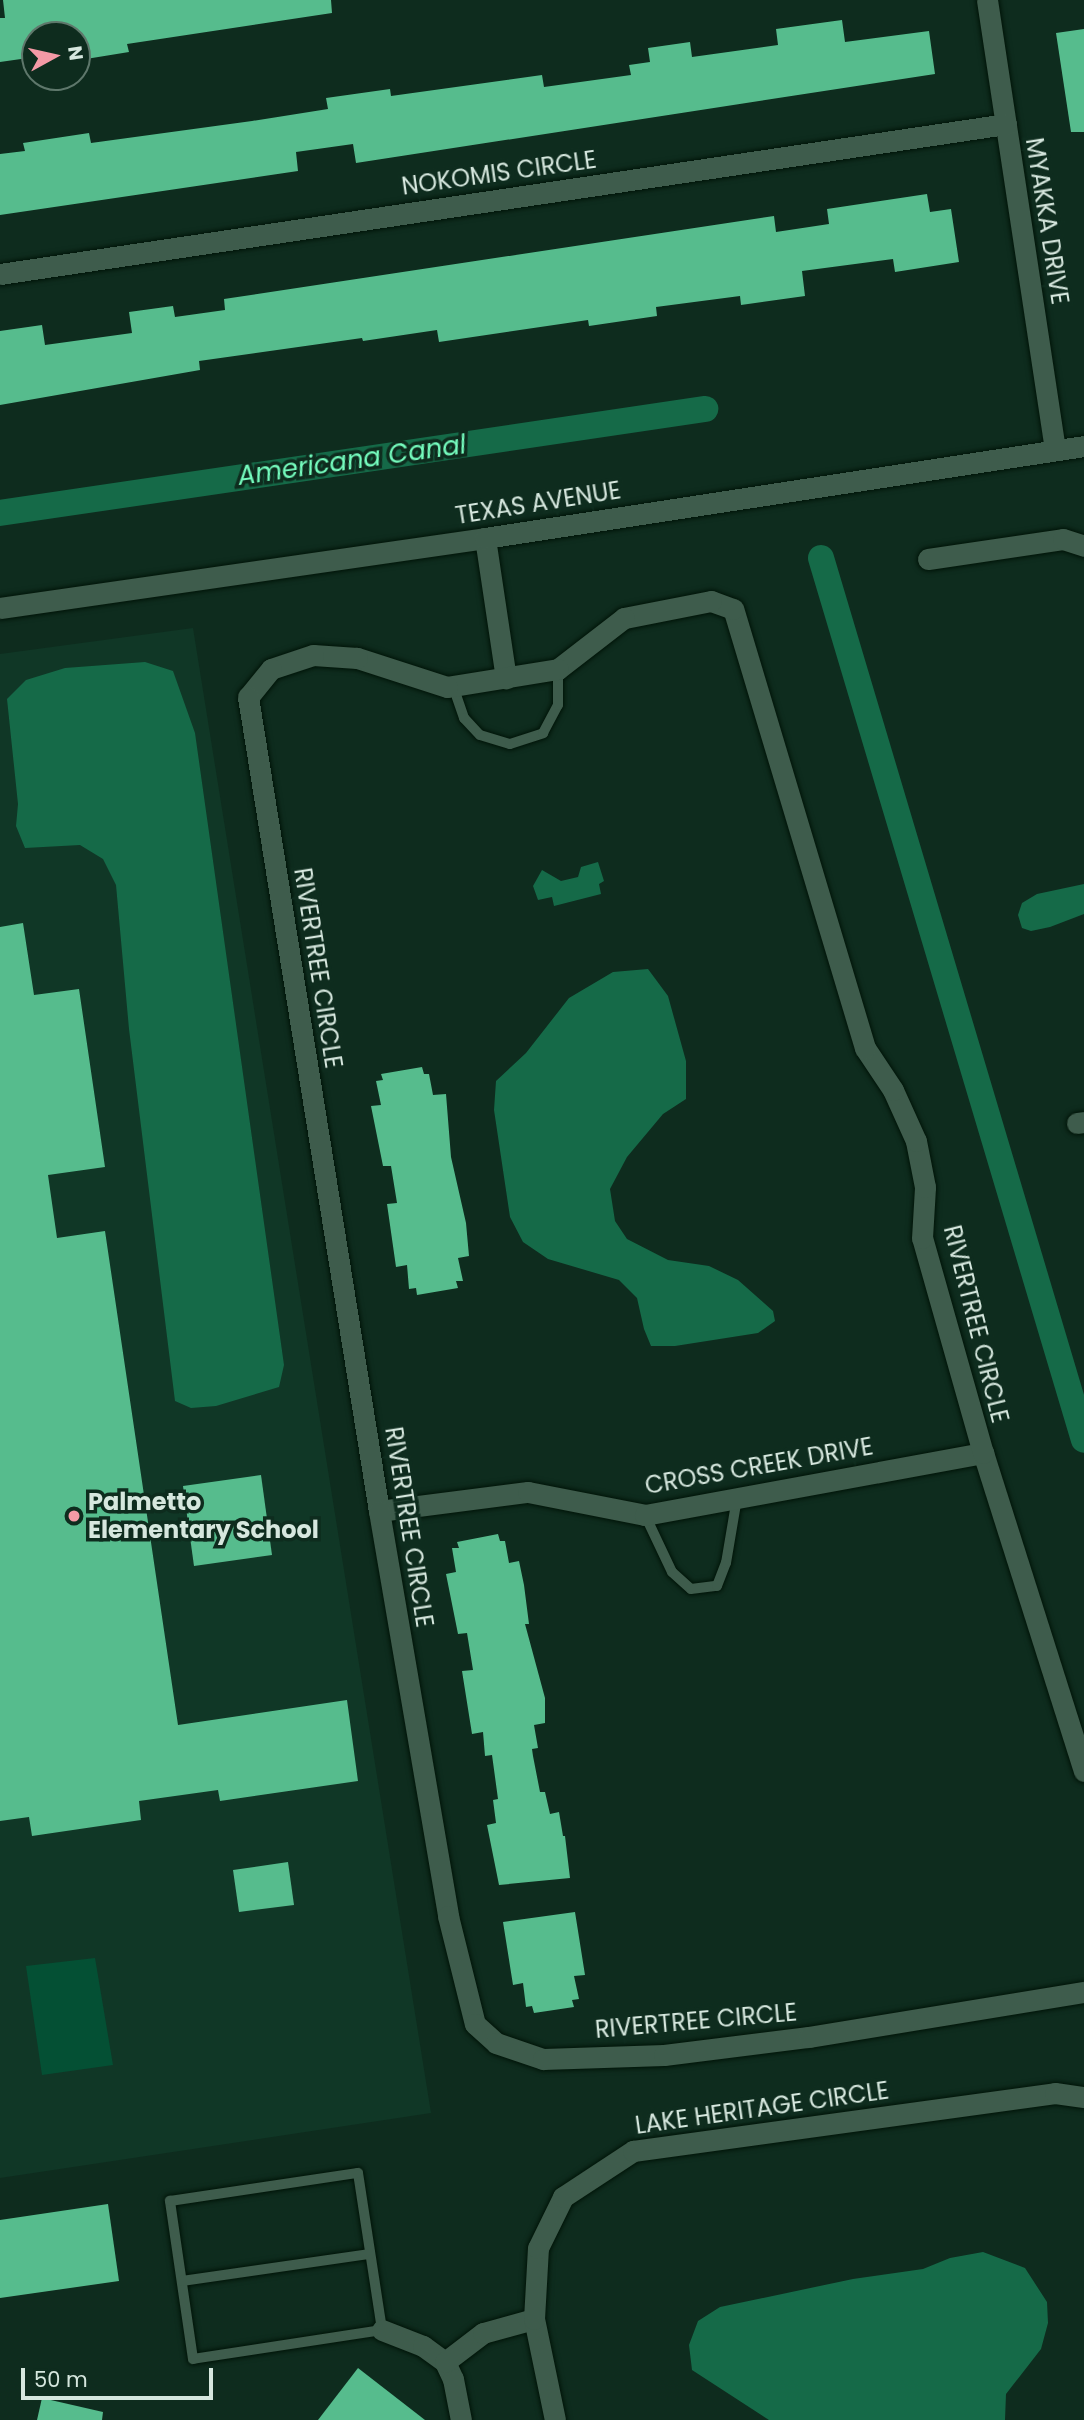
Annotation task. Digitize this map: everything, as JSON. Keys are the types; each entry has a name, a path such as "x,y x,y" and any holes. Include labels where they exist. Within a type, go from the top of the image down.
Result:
{"street":[{"name":"MYAKKA DRIVE","path":"987,0 1055,450"},
{"name":"NOKOMIS CIRCLE","path":"0,274 1006,124"},
{"name":"TEXAS AVENUE","path":"0,608 485,538 1084,446"},
{"path":"485,538 506,678"},
{"path":"928,559 1063,539 1084,546"},
{"name":"RIVERTREE CIRCLE","path":"1084,1772 983,1453 922,1238 925,1187 916,1141 893,1090 865,1048 733,610 711,601 624,618 558,669 447,687 357,658 313,656 271,669 248,696 379,1511 448,1916 475,2024 496,2043 543,2059 664,2055 809,2037 1084,1992"},
{"name":"CROSS CREEK DRIVE","path":"379,1511 527,1492 645,1515 983,1453"},
{"name":"LAKE HERITAGE CIRCLE","path":"555,2420 534,2319 538,2248 564,2197 634,2151 1055,2093 1084,2097"},
{"path":"445,2362 483,2333 534,2319"},
{"path":"382,2330 423,2346 445,2362 453,2379 461,2420"}],"lane":[{"path":"453,686 464,718 480,735 510,744 543,733 558,705 558,669"},
{"path":"645,1515 672,1572 691,1589 718,1586 726,1563 737,1498"},
{"path":"358,2173 370,2254 382,2330 193,2359 170,2202 358,2173"},
{"path":"182,2281 370,2254"}],"shaded area":[{"path":"193,628 431,2113 0,2178 0,654"},
{"path":"145,662 173,671 195,733 284,1365 279,1387 216,1406 191,1408 175,1401 129,1029 116,885 103,859 80,845 25,848 16,826 18,804 7,699 26,680 65,668"},
{"path":"598,862 604,881 599,884 601,894 554,906 552,897 538,900 533,886 542,870 561,881 578,877 581,867"},
{"path":"1084,884 1084,914 1050,927 1031,931 1022,928 1018,915 1022,903 1037,894"},
{"path":"648,969 668,996 686,1061 686,1099 663,1114 627,1157 610,1189 615,1221 627,1239 668,1260 709,1266 738,1280 773,1311 775,1321 758,1333 675,1346 651,1346 637,1298 619,1280 548,1259 523,1242 510,1217 494,1110 496,1081 526,1053 569,998 613,972"},
{"path":"95,1958 113,2065 42,2075 26,1966"},
{"path":"983,2252 1025,2268 1047,2302 1048,2323 1041,2349 1006,2394 1005,2420 769,2420 692,2370 689,2345 698,2321 720,2307 853,2279 923,2269 950,2258"}],"building":[{"path":"3,0 331,0 332,13 127,44 129,52 91,58 91,21 21,21 21,59 0,62 0,18 5,18"},
{"path":"842,20 845,42 929,31 935,74 356,163 353,144 296,152 298,171 0,215 0,154 25,151 23,143 89,133 91,143 252,121 328,109 326,98 390,89 391,96 542,75 544,87 631,75 629,65 650,62 648,48 690,42 692,57 778,45 776,29"},
{"path":"1084,29 1084,132 1071,132 1056,33"},
{"path":"927,194 930,212 951,209 959,262 895,272 893,259 802,271 805,296 741,305 740,296 656,307 657,316 589,326 588,320 439,342 437,330 363,341 362,338 199,361 200,370 0,405 0,331 42,325 45,345 132,333 129,312 173,306 175,317 225,310 224,299 774,216 776,232 829,224 827,209"},
{"name":"Palmetto Elementary School","path":"23,923 34,995 79,989 105,1167 48,1175 57,1238 105,1231 178,1725 347,1700 358,1781 220,1801 218,1790 139,1801 141,1820 32,1836 29,1817 0,1821 0,927"},
{"path":"422,1067 424,1074 429,1074 433,1095 446,1094 451,1157 466,1223 469,1256 458,1258 463,1281 456,1281 458,1288 417,1295 416,1288 409,1289 407,1265 396,1267 387,1204 397,1203 391,1166 383,1166 371,1106 381,1105 376,1081 383,1080 381,1074"},
{"path":"261,1475 272,1555 194,1566 183,1486"},
{"path":"498,1534 500,1541 505,1541 509,1563 519,1561 529,1624 525,1624 545,1698 545,1723 534,1725 538,1748 532,1749 533,1756 540,1792 545,1792 550,1814 559,1812 570,1878 499,1885 487,1825 496,1823 493,1800 498,1799 492,1755 485,1756 483,1732 472,1734 462,1671 473,1670 467,1633 458,1634 446,1574 456,1572 452,1548 459,1548 457,1542"},
{"path":"288,1862 294,1905 239,1912 233,1870"},
{"path":"575,1912 585,1975 574,1976 579,1999 572,2000 574,2007 534,2013 532,2006 526,2007 523,1983 513,1985 503,1922"},
{"path":"108,2204 119,2281 0,2298 0,2220"},
{"path":"358,2368 425,2420 318,2420"},
{"path":"42,2398 103,2412 102,2420 37,2420"}],"waterway":[{"name":"Americana Canal","path":"0,513 705,409"},
{"path":"821,558 1084,1440"}],"place":[{"name":"Palmetto Elementary School","path":"74,1516"}]}
